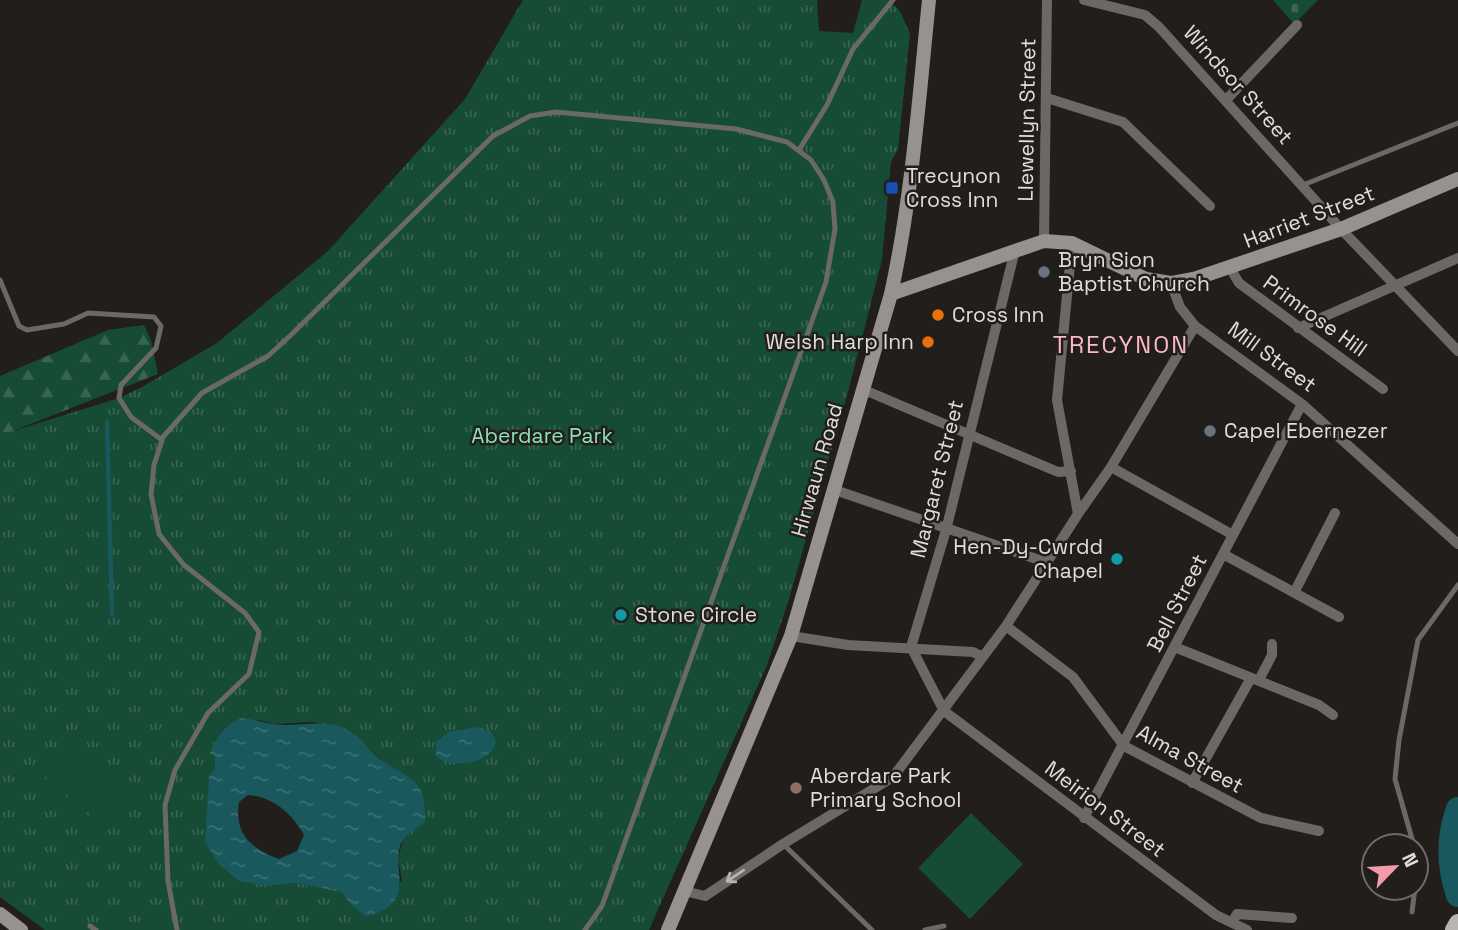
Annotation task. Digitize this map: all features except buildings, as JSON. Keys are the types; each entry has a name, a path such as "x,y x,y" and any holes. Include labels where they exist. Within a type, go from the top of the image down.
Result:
{"main road":[{"name":"Hirwaun Road","path":"668,930 792,636 891,294 900,254 929,0"},
{"name":"Harriet Street","path":"1171,283 1230,268 1341,229 1458,179"},
{"path":"891,294 1044,241 1072,243 1135,275 1171,283"},
{"path":"0,914 21,930"},
{"path":"1454,930 1458,923"}],"street":[{"name":"Llewellyn Street","path":"1044,241 1047,0"},
{"name":"Windsor Street","path":"1084,0 1145,15 1226,100 1341,229 1458,351"},
{"path":"1226,100 1297,25"},
{"path":"1047,98 1124,122 1210,206"},
{"path":"1072,243 1057,400 1078,514"},
{"name":"Margaret Street","path":"912,650 946,530 1015,250"},
{"path":"1298,328 1458,258"},
{"name":"Primrose Hill","path":"1230,268 1239,284 1383,389"},
{"name":"Mill Street","path":"1171,283 1180,307 1195,326 1302,404 1458,544"},
{"path":"684,891 705,896 893,776 1006,626 1111,467 1195,326"},
{"path":"862,389 1058,472 1071,471"},
{"name":"Bell Street","path":"1084,818 1177,648 1302,404"},
{"path":"1111,467 1233,535"},
{"path":"835,490 1048,563"},
{"path":"1295,591 1335,513"},
{"path":"1223,554 1339,617"},
{"name":"Alma Street","path":"1006,626 1073,677 1124,746 1261,818 1319,831"},
{"path":"792,636 848,645 964,651 983,657"},
{"path":"1192,783 1272,655 1272,644"},
{"path":"1177,648 1319,705 1333,715"},
{"path":"912,650 944,710"},
{"name":"Meirion Street","path":"944,710 1216,915 1247,930"},
{"path":"1232,922 1237,914 1292,918"}],"lane":[{"path":"799,150 827,105 853,49 893,0"},
{"path":"177,930 168,881 165,805 175,771 208,713 249,674 259,632 245,613 184,565 159,534 151,494 153,465 162,440 202,393 268,356 292,334 493,136 530,116 556,112 736,129 787,142 811,160 824,180 834,202 835,229 825,282 602,906 585,930"},
{"path":"1303,185 1458,123"},
{"path":"0,280 19,327 27,330 64,324 88,313 154,317 161,326 156,348 121,385 119,398 131,417 162,440"},
{"path":"1409,832 1395,779 1399,740 1418,640 1458,585"},
{"path":"783,844 872,930"},
{"path":"1412,912 1413,902"},
{"path":"925,930 944,926"}],"green space":[{"name":"Aberdare Park","path":"523,0 817,0 819,31 853,33 862,0 889,0 900,11 910,34 898,149 891,162 882,260 789,599 767,665 649,930 45,930 0,897 0,435 119,398 217,343 328,251 465,99","holes":["258,720 274,724 312,722 335,726 352,732 382,761 403,840 398,858 402,881 351,905 341,892 295,883 268,886 208,812 209,775 214,772 215,757","486,729 496,740 486,755 440,738"]},
{"path":"1273,0 1318,0 1294,24"},
{"path":"144,325 151,340 158,374 0,436 0,376 108,330"},
{"path":"72,744 89,757 60,795 43,783"},
{"path":"93,762 110,774 82,812 65,800"},
{"path":"115,779 131,791 103,829 87,817"},
{"path":"971,813 1023,864 970,919 918,868"}],"water":[{"path":"242,718 283,725 324,724 343,728 357,736 380,759 411,779 421,790 425,822 403,840 398,860 398,893 393,902 383,910 366,916 351,905 341,892 295,883 268,886 239,881 219,864 205,842 209,775 214,771 215,757 210,753 222,732","holes":["248,795 257,796 288,813 299,827 304,835 297,851 279,859 260,850 247,839 239,823 239,802"]},
{"path":"477,727 490,731 496,740 488,755 460,763 442,760 436,756 436,742 448,732"}],"waterway":[{"path":"107,422 112,614"},
{"path":"1458,809 1450,852 1458,895"}],"place":[{"name":"Trecynon Cross Inn","path":"892,188"},
{"name":"Bryn Sion Baptist Church","path":"1044,272"},
{"name":"Cross Inn","path":"938,315"},
{"name":"Welsh Harp Inn","path":"928,342"},
{"name":"Capel Ebernezer","path":"1210,431"},
{"name":"Hen-Dy-Cwrdd Chapel","path":"1117,559"},
{"name":"Stone Circle","path":"621,615"},
{"name":"Aberdare Park Primary School","path":"796,788"}],"district":[{"name":"TRECYNON","path":"1121,345"}]}
